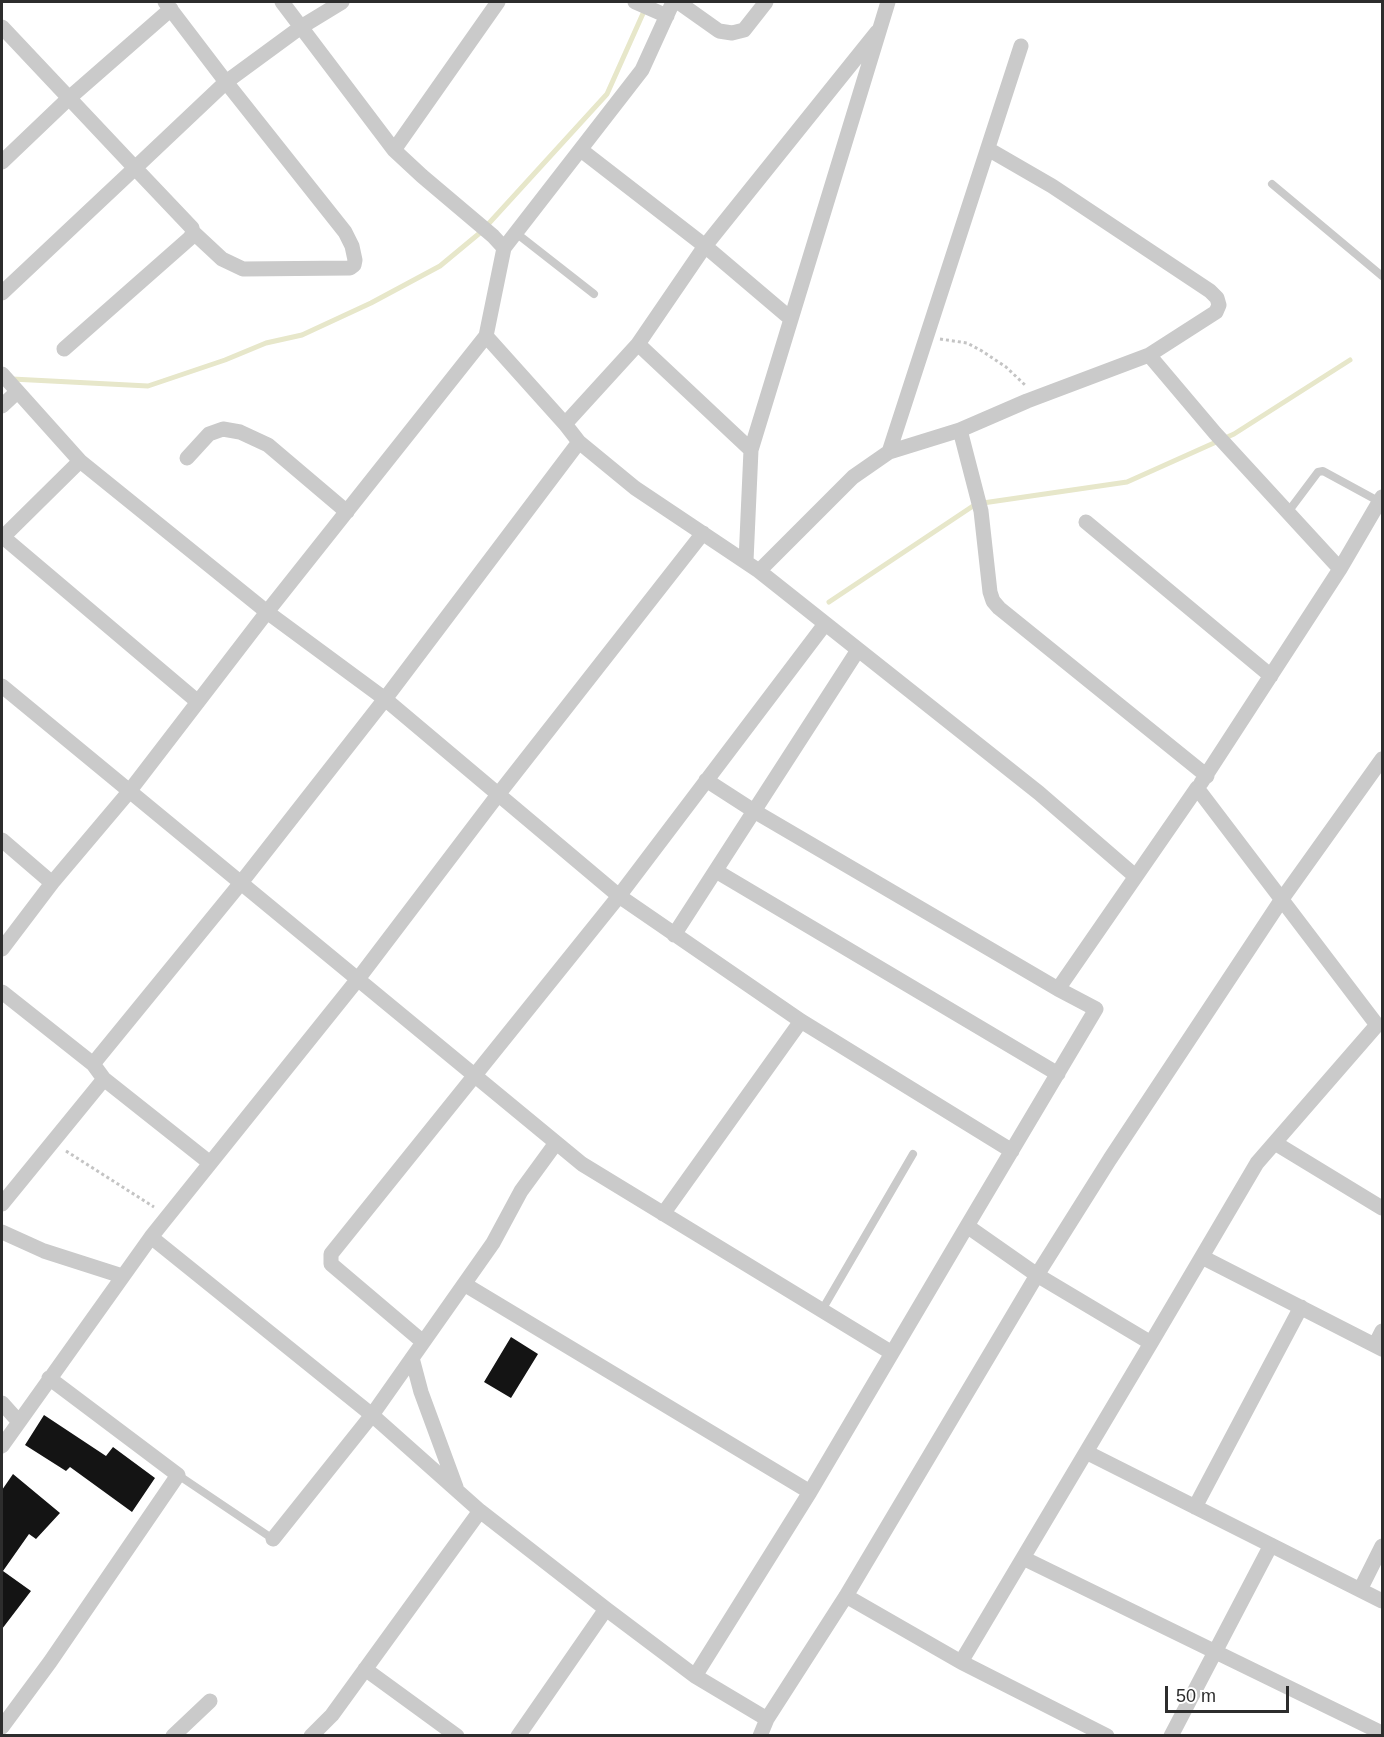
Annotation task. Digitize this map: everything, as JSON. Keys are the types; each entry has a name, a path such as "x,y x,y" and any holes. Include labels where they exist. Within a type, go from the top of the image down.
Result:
{"street":[{"path":"282,2 394,150 504,248"},
{"path":"2,293 226,82 301,27 342,2"},
{"path":"394,150 498,2"},
{"path":"635,2 652,8 673,6 719,31 732,33 744,30 766,2"},
{"path":"746,561 751,450 888,2"},
{"path":"2,162 68,99 168,5 345,232 355,260 354,265 350,268 243,269 222,259 193,232 192,228 135,168 68,99 4,35"},
{"path":"2,949 52,883 128,793 267,612 486,336 504,248 642,70 673,6"},
{"path":"565,424 638,344 705,246 882,25"},
{"path":"890,452 1021,46"},
{"path":"759,571 853,477 890,452 960,430 1038,397 1149,356 1216,312 1219,305 1217,298 1210,291 1052,186 988,149"},
{"path":"580,150 705,246 791,319"},
{"path":"64,349 190,238 193,232"},
{"path":"486,336 579,442 635,488 759,571 1039,793 1135,876"},
{"path":"638,344 751,450"},
{"path":"1149,356 1215,433 1340,570"},
{"path":"2,406 9,383"},
{"path":"9,383 80,461 267,612 385,699 497,796 619,896 801,1021 1012,1151"},
{"path":"187,458 208,434 223,429 240,432 268,445 347,512"},
{"path":"960,430 981,511 990,592 999,608 1202,782 1282,899 1380,1029 1257,1163 961,1662"},
{"path":"93,1064 240,884 385,699 579,442"},
{"path":"80,461 2,538 198,702"},
{"path":"1059,989 1202,782 1340,570 1381,500"},
{"path":"1086,522 1271,676"},
{"path":"2,1446 167,1216 357,979 703,533"},
{"path":"423,1342 331,1264 331,1254 619,896 825,624"},
{"path":"674,935 858,650"},
{"path":"2,686 128,793 582,1164 892,1353"},
{"path":"760,1736 767,1719 846,1596 1037,1275 1110,1159 1282,899 1383,759"},
{"path":"695,1676 810,1492 1096,1009 754,811 706,780"},
{"path":"2,840 52,883"},
{"path":"716,871 1058,1074"},
{"path":"2,992 93,1064 104,1078 210,1163"},
{"path":"663,1214 801,1021"},
{"path":"2,1204 104,1078"},
{"path":"273,1539 372,1415 492,1243 521,1191 556,1143"},
{"path":"1275,1143 1383,1208"},
{"path":"967,1226 1037,1275 1151,1343"},
{"path":"2,1232 11,1239 122,1276"},
{"path":"151,1237 372,1415 480,1511 606,1610 695,1676 767,1719"},
{"path":"1202,1257 1379,1347 1383,1331"},
{"path":"464,1284 810,1492"},
{"path":"1195,1507 1301,1308"},
{"path":"412,1358 421,1392 457,1490"},
{"path":"2,1727 50,1662 178,1474 50,1378"},
{"path":"2,1403 19,1422"},
{"path":"1086,1452 1383,1601"},
{"path":"311,1736 332,1715 480,1511"},
{"path":"1172,1736 1271,1545"},
{"path":"1360,1590 1383,1546"},
{"path":"1023,1558 1383,1733"},
{"path":"846,1596 961,1662 1107,1736"},
{"path":"518,1736 606,1610"},
{"path":"365,1669 457,1736"},
{"path":"173,1736 210,1701"}],"lane":[{"path":"1272,184 1383,276"},
{"path":"516,233 594,294"},
{"path":"1288,512 1318,472 1323,471 1381,500"},
{"path":"822,1310 913,1154"},
{"path":"178,1474 273,1539"}],"path":[{"path":"927,337 967,343 982,351 1006,367 1038,397"},
{"path":"52,1142 167,1216"}],"building":[{"path":"511,1337 538,1354 511,1398 484,1382"},
{"path":"44,1415 106,1456 113,1447 155,1478 132,1512 70,1467 66,1471 25,1445"},
{"path":"13,1474 60,1513 36,1539 29,1534 3,1571 31,1591 2,1629 2,1490"}],"waterway":[{"path":"12,379 148,386 225,360 266,343 302,335 371,303 440,266 481,232 607,94 645,9"},
{"path":"829,602 976,504 1127,482 1234,434 1350,360"}]}
